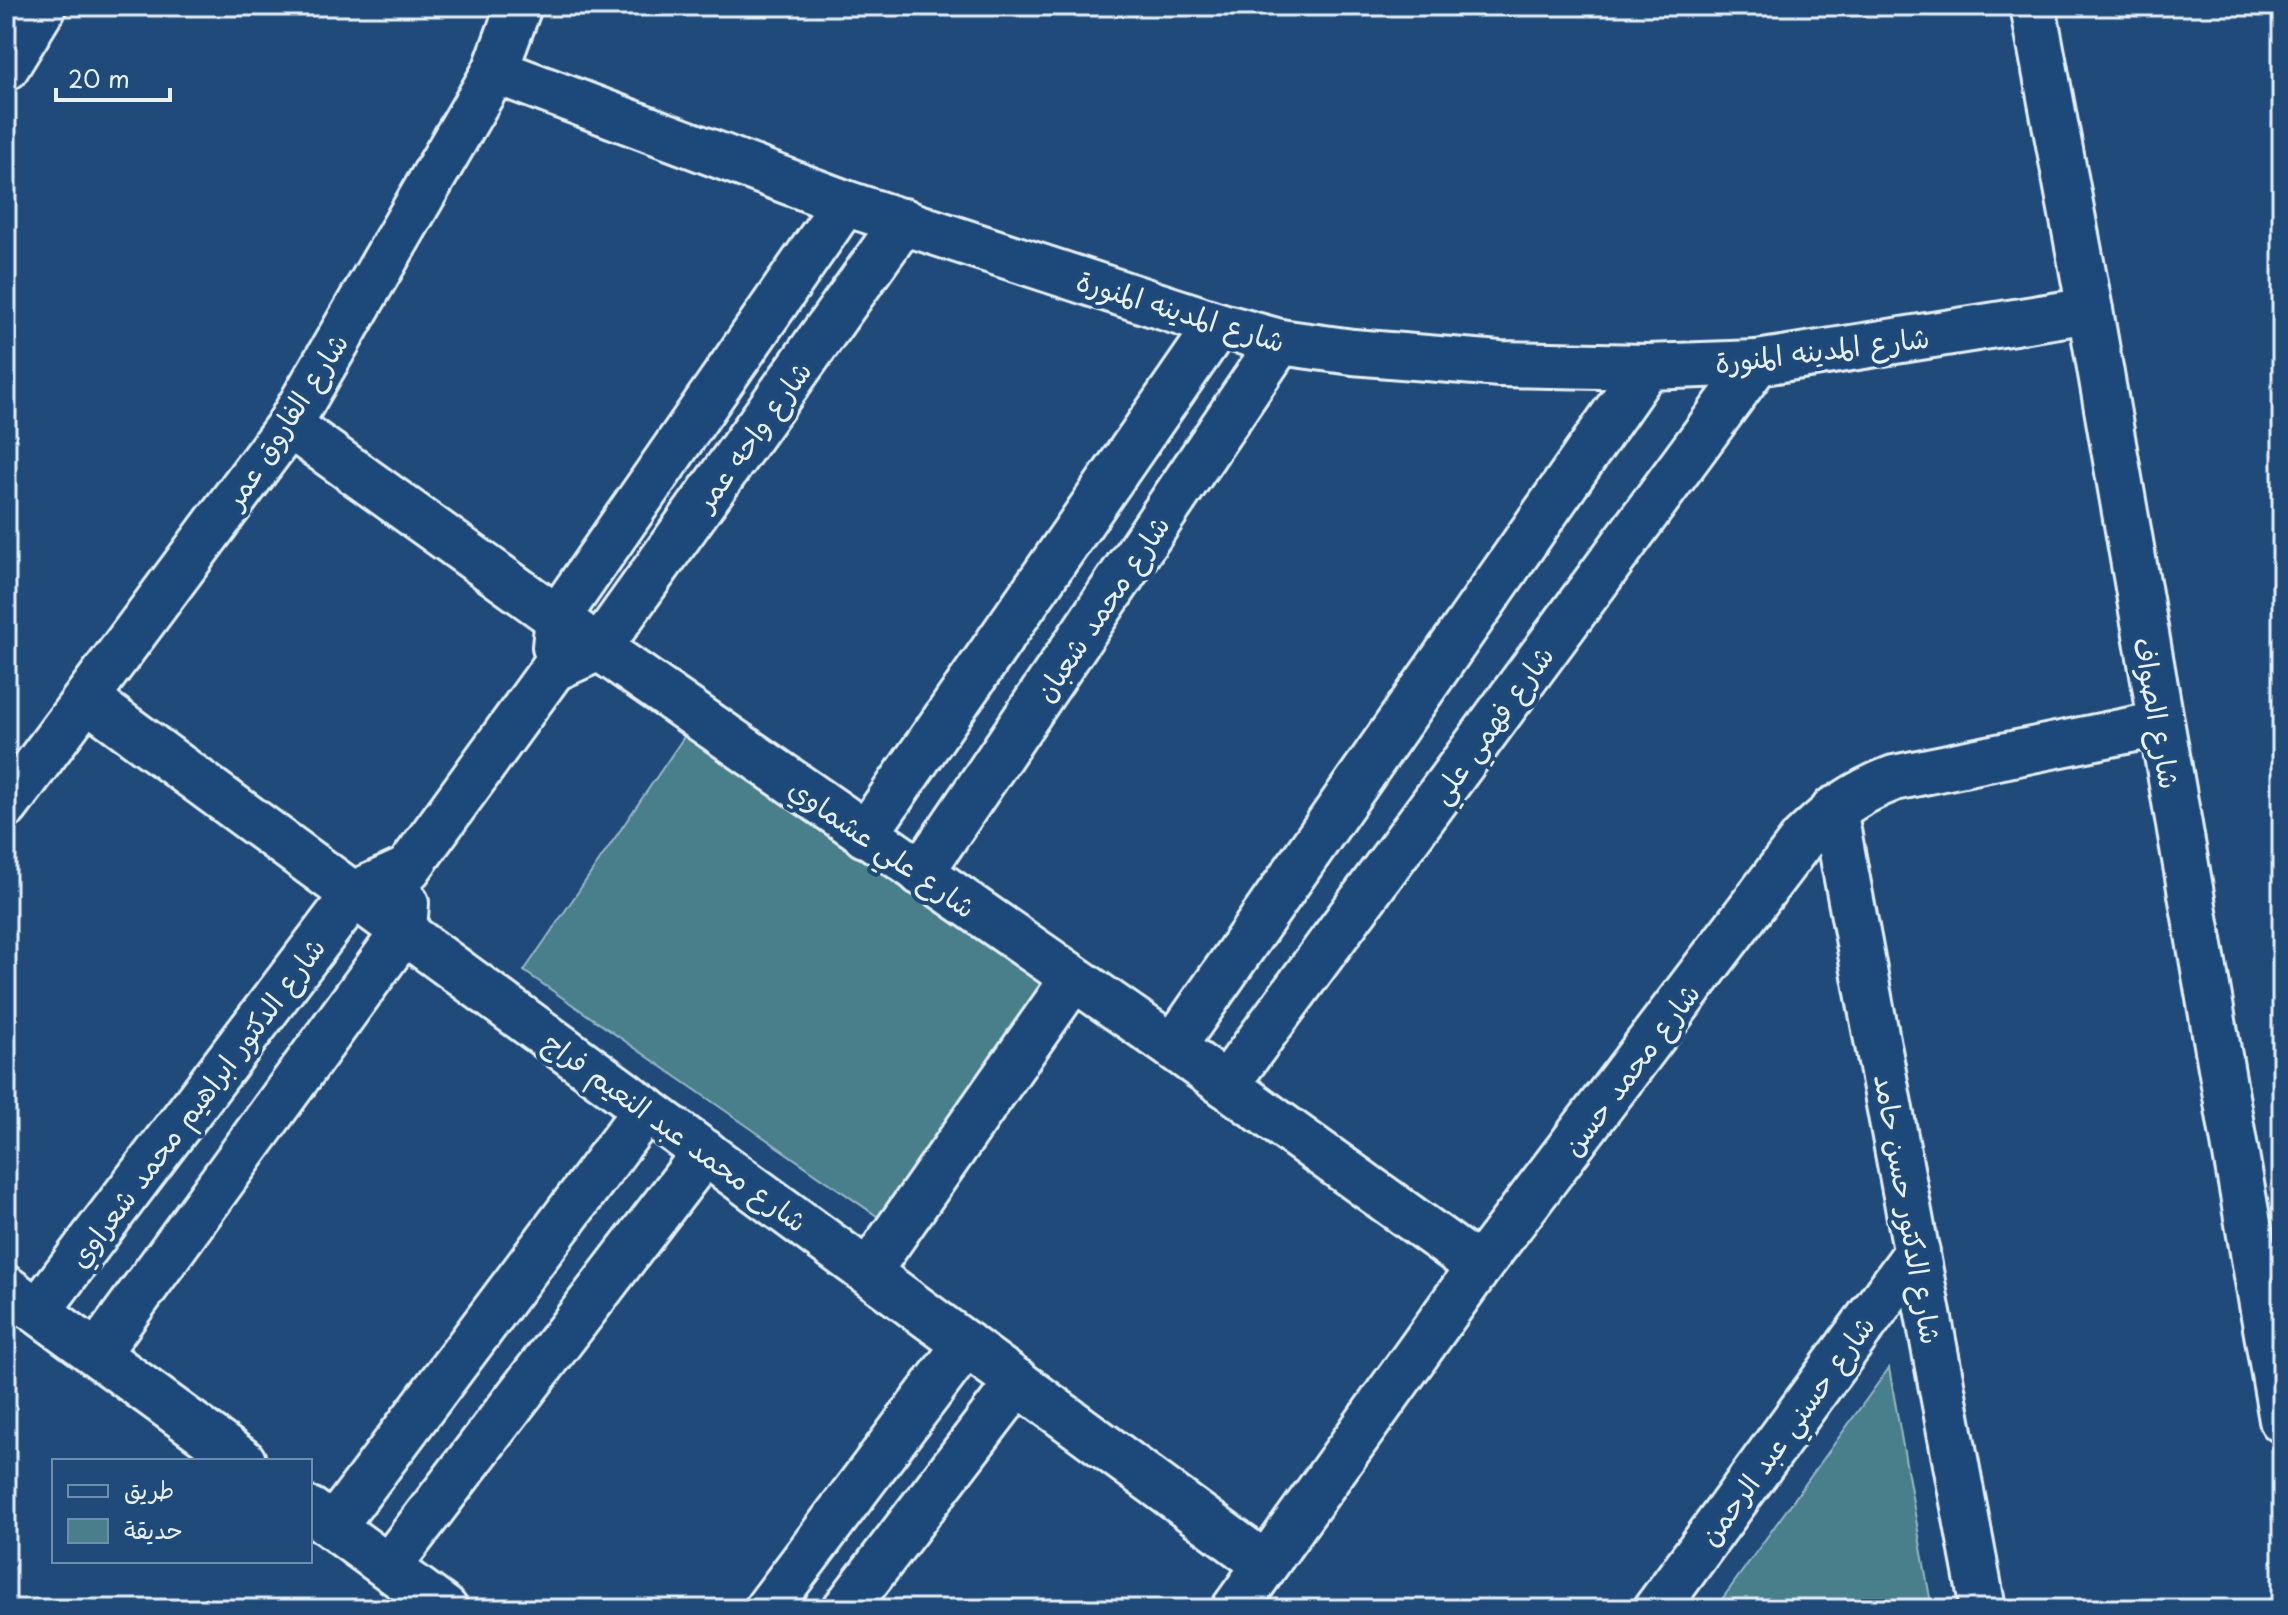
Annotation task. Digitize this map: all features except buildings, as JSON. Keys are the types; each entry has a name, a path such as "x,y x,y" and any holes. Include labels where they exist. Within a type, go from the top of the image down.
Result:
{"street":[{"path":"6,68 44,6"},
{"name":"شارع الفاروق عمر","path":"6,806 289,425 495,71 519,6"},
{"name":"شارع الصواف","path":"2033,6 2090,310 2282,1420"},
{"name":"شارع المدينه المنورة","path":"495,71 845,203 1218,325 1280,342 1353,352 1500,364 1647,367 1757,363 2090,310"},
{"name":"شارع واحه عمر","path":"558,617 845,203"},
{"name":"شارع واحه عمر","path":"599,648 904,221"},
{"path":"865,835 1218,325"},
{"name":"شارع محمد شعبان","path":"921,873 1280,342"},
{"name":"شارع فهمي علي","path":"1226,1085 1757,363"},
{"path":"1173,1047 1647,367"},
{"name":"شارع علي عشماوي","path":"289,425 599,648 1173,1047 1479,1267"},
{"path":"553,669 558,617"},
{"path":"355,893 408,869 553,669 599,648"},
{"name":"شارع محمد عبد النعيم فراج","path":"87,699 1265,1564"},
{"name":"شارع محمد حسن","path":"1234,1609 1479,1267 1802,840 1834,809 1863,790 1894,778 2160,724"},
{"name":"شارع الدكتور حسن حامد","path":"1834,809 1983,1609"},
{"path":"98,1352 404,931 408,869"},
{"name":"شارع الدكتور ابراهيم محمد شعراوي","path":"22,1300 355,893"},
{"path":"868,1272 1073,979"},
{"path":"445,1609 321,1519 646,1109"},
{"path":"388,1567 705,1152"},
{"name":"شارع حسني عبد الرحمن","path":"1656,1609 1917,1252"},
{"path":"22,1300 98,1352 240,1459"},
{"path":"767,1609 966,1344"},
{"path":"845,1609 1018,1382"}],"green space":[{"path":"686,734 1050,986 887,1223 524,971"},
{"path":"1889,1368 1932,1609 1715,1609"}]}
